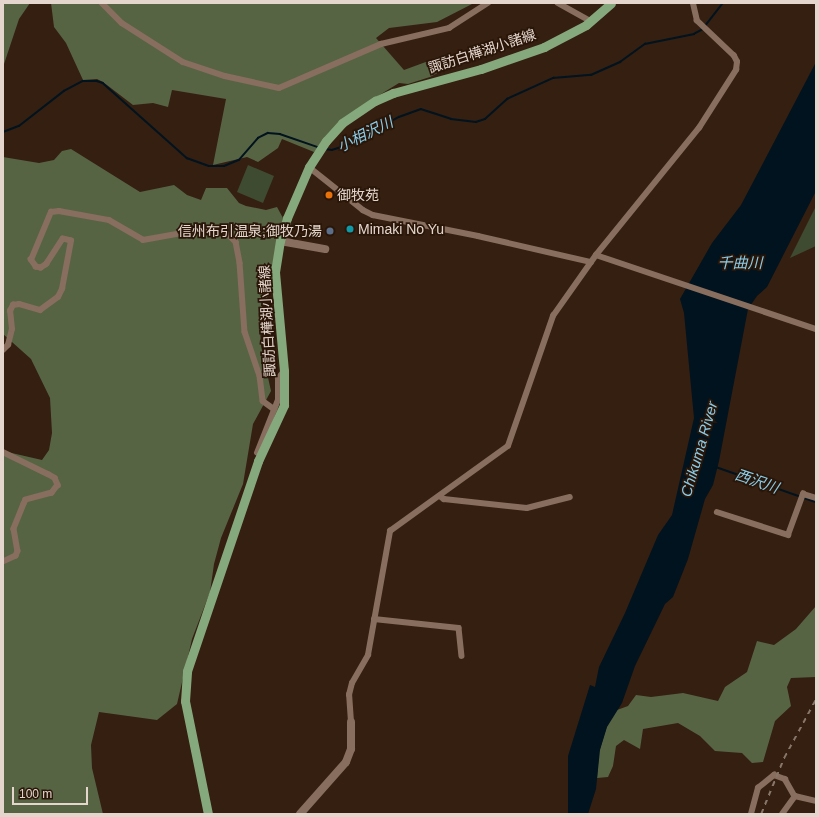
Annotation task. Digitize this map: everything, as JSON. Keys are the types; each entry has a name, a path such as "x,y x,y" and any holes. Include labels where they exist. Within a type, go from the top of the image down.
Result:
{"main road":[{"name":"諏訪白樺湖小諸線","path":"208,814 185,701 187,671 258,461 284,405 284,371 275,272 280,241 309,167 318,151 326,141 351,116 394,93 481,68 544,47 591,21 611,3"}],"street":[{"path":"102,3 122,23 183,62 225,76 279,88 381,44 449,28 488,3"},
{"path":"558,3 591,21"},
{"path":"300,814 346,762 352,750 349,695 352,683 368,655 390,531 508,446 549,323 596,255 699,128 736,70 737,62 734,56 700,23 696,17 693,3"},
{"path":"309,167 363,210 373,215 478,236 591,262"},
{"path":"3,350 8,345 12,329 10,311 13,305 19,304 40,310 58,297 62,290 71,241 63,239 47,264 41,268 36,267 31,260 51,212 59,211 109,220 143,240 198,230 229,235 236,242 240,263 245,332 260,376 263,400 274,409"},
{"path":"280,241 325,249"},
{"path":"596,255 816,329"},
{"path":"258,461 256,456 278,400 278,379 284,371"},
{"path":"3,452 48,474 58,485 52,494 26,500 14,529 18,551 16,556 3,562"},
{"path":"718,512 788,535 803,494 816,498"},
{"path":"440,496 444,499 527,508 570,497"},
{"path":"374,619 459,628 462,656"},
{"path":"750,814 758,788 774,775 785,779 795,796 816,801"},
{"path":"782,814 795,796"}],"green space":[{"path":"3,3 30,3 19,19 3,67"},
{"path":"51,3 474,3 437,22 389,28 376,38 404,70 442,56 449,67 430,77 408,84 399,83 373,99 314,152 282,139 278,148 258,162 247,157 213,165 226,99 172,90 168,107 153,103 133,105 97,79 83,80 66,43 54,27"},
{"path":"71,149 140,192 174,185 187,195 201,200 206,188 227,188 239,203 246,206 266,210 277,207 283,218 270,292 259,312 261,346 271,391 253,424 243,484 221,538 214,564 210,592 192,639 177,704 157,720 99,712 91,745 92,768 103,814 3,814 3,451 42,460 49,450 52,433 50,398 31,359 3,334 3,157 39,163 54,160 62,151"},
{"path":"248,165 274,176 263,203 237,192"},
{"path":"816,206 816,246 790,258"},
{"path":"816,606 816,677 791,678 787,687 791,706 775,721 763,762 752,763 742,753 715,751 700,736 678,723 643,729 640,749 624,740 616,746 613,766 608,777 597,778 599,752 607,726 617,710 628,706 636,695 651,697 683,693 718,701 725,687 747,672 757,641 774,645 796,629"}],"water":[{"name":"千曲川","path":"816,62 816,191 767,287 757,296 748,309 719,461 713,485 705,499 688,559 673,597 665,604 635,666 622,703 607,727 600,750 596,789 588,814 568,814 568,756 590,685 595,687 599,667 625,613 658,535 672,515 694,418 684,313 680,299 712,243 741,205"}],"waterway":[{"name":"小相沢川","path":"705,26 723,3"},
{"name":"小相沢川","path":"325,149 332,150 351,144 399,117 421,109 451,119 476,122 485,119 507,99 553,78 591,75 620,62 645,44 694,34 703,29"},
{"name":"小相沢川","path":"3,132 19,126 64,91 83,81 97,81 103,83 187,158 209,166 224,166 239,160 258,138 268,133 280,134 317,147"},
{"name":"西沢川","path":"716,467 816,502"}],"railway":[{"path":"761,814 784,758 816,699"}],"place":[{"name":"御牧苑","path":"329,195"},
{"name":"Mimaki No Yu","path":"350,229"},
{"name":"信州布引温泉;御牧乃湯","path":"330,231"}],"water label":[{"name":"Chikuma River","path":"699,449"}]}
